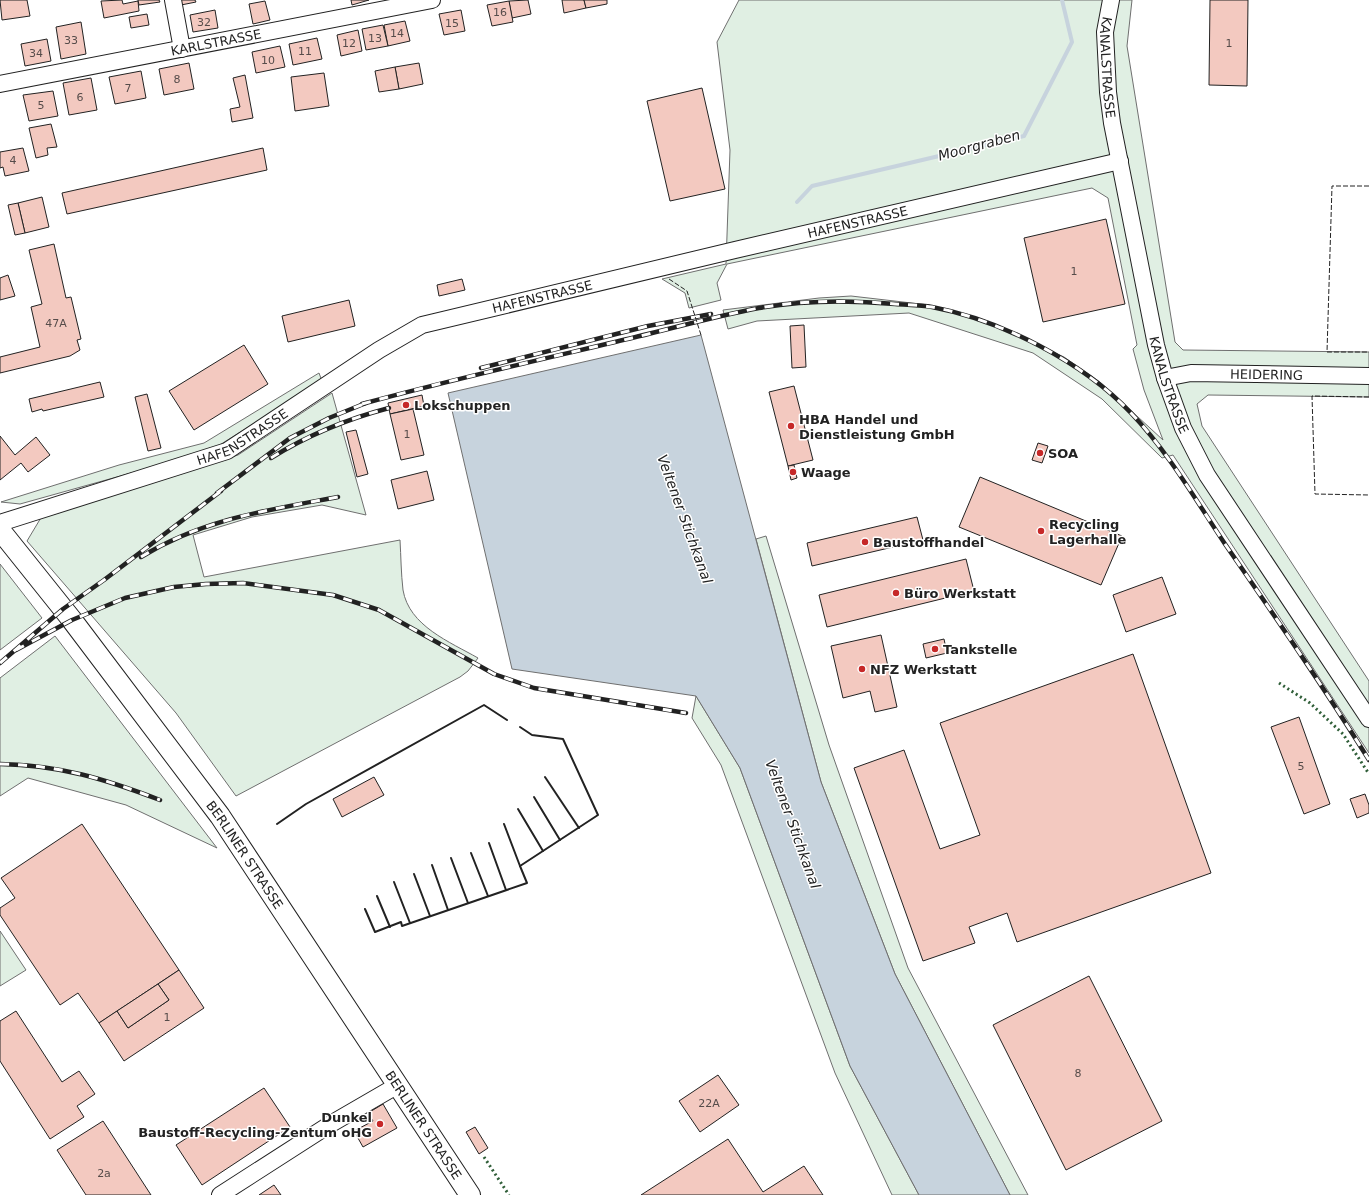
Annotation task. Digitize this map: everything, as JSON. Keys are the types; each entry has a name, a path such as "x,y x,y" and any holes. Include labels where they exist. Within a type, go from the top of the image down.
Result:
{"main road":[{"name":"BERLINER STRASSE","path":"0,530 72,620 220,816 470,1195"}],"street":[{"path":"173,0 182,48"},
{"name":"KARLSTRASSE","path":"0,84 432,0"},
{"name":"KANALSTRASSE","path":"1111,0 1105,32 1108,92 1156,346 1165,378 1183,428 1207,475 1369,719"},
{"name":"HAFENSTRASSE","path":"0,523 227,452 379,350 422,325 735,250 1120,161"},
{"name":"HEIDERING","path":"1165,378 1191,373 1369,376"},
{"path":"220,1195 329,1125 398,1085"}],"green space":[{"path":"739,0 1132,0 1127,46 1175,342 1183,350 1369,352 1369,397 1208,395 1197,404 1202,426 1369,681 1369,753 1173,455 1162,458 1102,399 1033,353 909,313 757,321 728,329 723,310 819,298 851,296 929,305 982,320 1064,357 1100,382 1163,440 1144,390 1133,349 1137,345 1108,198 1092,188 727,264 717,283 721,300 689,308 685,293 662,279 726,264 730,150 717,42"},
{"path":"319,373 322,381 210,451 20,504 1,502 119,465 204,443"},
{"path":"332,393 366,515 322,505 252,517 193,535 204,577 400,540 403,590 407,603 413,614 432,632 478,658 468,671 460,677 236,796 176,713 27,541 42,516 238,455"},
{"path":"766,536 829,745 908,968 1028,1195 1010,1195 895,974 821,782 756,539"},
{"path":"0,564 42,618 0,650"},
{"path":"55,636 217,848 126,805 28,778 0,796 0,678"},
{"path":"696,696 740,768 850,1066 919,1195 892,1195 835,1073 721,765 692,718"},
{"path":"0,931 26,970 0,986"}],"water":[{"name":"Veltener Stichkanal","path":"701,335 821,782 895,974 1010,1195 919,1195 850,1066 740,768 696,696 512,669 448,393"}],"building":[{"path":"0,0 27,0 30,16 2,20"},
{"path":"122,0 123,4 138,1 139,11 104,18 101,1"},
{"path":"138,0 159,0 160,2 139,5"},
{"path":"180,0 195,0 196,2 181,5"},
{"path":"351,0 369,0 352,5"},
{"path":"528,0 531,14 512,18 509,1"},
{"path":"562,0 584,0 586,8 564,13"},
{"path":"584,0 607,0 607,4 586,8"},
{"path":"1210,0 1248,0 1247,86 1209,85"},
{"path":"265,1 270,20 253,24 249,4"},
{"path":"509,1 513,22 492,26 487,5"},
{"path":"215,10 218,28 193,32 190,15"},
{"path":"461,10 465,31 444,35 439,14"},
{"path":"147,14 149,25 131,28 129,17"},
{"path":"405,21 410,41 388,46 384,25"},
{"path":"81,22 86,54 61,59 56,27"},
{"path":"383,25 388,46 366,50 362,29"},
{"path":"358,30 362,51 341,56 337,35"},
{"path":"317,38 322,59 293,65 289,44"},
{"path":"47,39 51,61 25,66 21,44"},
{"path":"280,46 285,67 256,73 252,52"},
{"path":"189,63 194,89 164,95 159,69"},
{"path":"419,63 423,84 399,89 395,67"},
{"path":"395,67 399,89 379,92 375,71"},
{"path":"141,71 146,98 115,104 109,77"},
{"path":"324,73 329,106 295,111 291,77"},
{"path":"245,75 253,118 232,122 230,109 240,107 233,78"},
{"path":"91,78 97,110 69,115 63,83"},
{"path":"702,88 725,189 670,201 647,101"},
{"path":"53,91 58,116 29,121 23,95"},
{"path":"51,124 57,147 47,148 48,155 36,158 29,128"},
{"path":"23,148 29,171 5,176 3,167 0,168 0,152"},
{"path":"263,148 267,170 67,214 62,193"},
{"path":"42,197 49,227 25,233 18,203"},
{"path":"18,203 25,233 15,235 8,205"},
{"path":"1106,219 1125,304 1043,322 1024,238"},
{"path":"54,244 66,298 71,297 81,339 77,340 80,350 70,356 0,373 0,357 40,347 31,307 42,304 29,250"},
{"path":"8,275 15,296 0,300 0,278"},
{"path":"462,279 465,290 439,296 437,285"},
{"path":"349,300 355,326 288,342 282,316"},
{"path":"804,325 806,367 792,368 790,326"},
{"path":"244,345 268,384 194,430 169,391"},
{"path":"100,382 104,397 43,411 42,409 32,412 29,399"},
{"name":"HBA Handel und Dienstleistung GmbH","path":"794,386 813,460 788,466 769,392"},
{"path":"147,394 161,448 148,451 135,397"},
{"name":"Lokschuppen","path":"422,395 424,406 390,414 388,403"},
{"path":"413,409 424,455 401,460 390,414"},
{"path":"356,430 368,474 357,477 346,432"},
{"path":"0,436 15,455 36,437 50,455 28,472 21,463 0,480"},
{"name":"SOA","path":"1038,443 1048,446 1042,463 1032,460"},
{"name":"Waage","path":"794,465 797,478 791,480 788,466"},
{"path":"427,471 434,500 398,509 391,480"},
{"name":"Recycling Lagerhalle","path":"980,477 1122,536 1101,585 959,527"},
{"name":"Baustoffhandel","path":"917,517 923,540 812,566 807,543"},
{"name":"Büro Werkstatt","path":"966,559 974,591 827,627 819,595"},
{"path":"1162,577 1176,614 1126,632 1113,595"},
{"name":"NFZ Werkstatt","path":"881,635 897,707 875,712 870,691 843,698 831,646"},
{"name":"Tankstelle","path":"944,639 947,653 926,658 923,644"},
{"path":"1133,654 1211,873 1017,942 1007,913 969,927 975,943 923,961 854,768 904,750 940,849 980,835 940,723"},
{"path":"1299,717 1330,804 1304,814 1271,727"},
{"path":"374,777 384,795 342,817 333,799"},
{"path":"1365,794 1369,805 1369,813 1357,818 1350,799"},
{"path":"82,824 179,970 99,1023 78,993 60,1005 0,915 0,908 15,898 1,878"},
{"path":"179,970 204,1008 124,1061 99,1023 117,1011 128,1028 169,1000 158,984"},
{"path":"1089,976 1162,1121 1066,1170 993,1025"},
{"path":"158,984 169,1000 128,1028 117,1011"},
{"path":"16,1011 62,1082 79,1071 95,1094 77,1106 84,1117 50,1139 0,1061 0,1021"},
{"path":"718,1075 739,1105 700,1132 679,1101"},
{"path":"264,1088 290,1127 202,1185 176,1145"},
{"name":"Dunkel Baustoff-Recycling-Zentum oHG","path":"383,1104 397,1128 363,1147 354,1131 373,1121 368,1113"},
{"path":"103,1121 151,1195 86,1195 57,1150"},
{"path":"475,1127 488,1148 479,1154 466,1132"},
{"path":"728,1139 763,1192 804,1166 823,1195 641,1195"},
{"path":"274,1185 281,1195 259,1195"}],"waterway":[{"name":"Moorgraben","path":"797,202 812,186 1024,136 1072,42 1062,0"}],"railway":[{"path":"362,404 705,320 776,305 844,301 918,305 958,313 985,322 1013,333 1065,360 1111,394 1145,428 1170,460 1352,732 1369,760"},
{"path":"481,368 648,326 711,314"},
{"path":"217,493 290,438 329,418 366,403"},
{"path":"271,458 328,428 389,408"},
{"path":"0,663 63,609 104,580 221,491"},
{"path":"141,557 188,533 212,525 261,512 338,497"},
{"path":"16,650 72,620 125,598 174,587 243,583 333,595 379,610 494,674 534,688 686,713"},
{"path":"0,764 43,767 82,774 160,800"}],"hedge":[{"path":"1279,683 1310,703 1343,734 1369,774"},
{"path":"484,1157 509,1195"}],"fence":[{"path":"1369,186 1332,186 1327,352 1369,352"},
{"path":"669,279 687,291 701,335"},
{"path":"1369,397 1312,396 1315,494 1369,495"}],"wall":[{"path":"277,824 306,804 484,705 507,720"},
{"path":"365,909 375,932 401,922 402,926 527,883 520,866 598,815 563,739 532,735 520,727"},
{"path":"545,777 579,828"},
{"path":"534,797 560,840"},
{"path":"518,809 543,851"},
{"path":"504,824 520,866"},
{"path":"489,843 506,890"},
{"path":"471,853 488,896"},
{"path":"451,858 468,903"},
{"path":"432,865 448,910"},
{"path":"414,874 430,916"},
{"path":"394,882 410,923"},
{"path":"377,896 390,927"}],"place":[{"name":"Lokschuppen","path":"406,405"},
{"name":"HBA Handel und Dienstleistung GmbH","path":"791,426"},
{"name":"SOA","path":"1040,453"},
{"name":"Waage","path":"793,472"},
{"name":"Recycling Lagerhalle","path":"1041,531"},
{"name":"Baustoffhandel","path":"865,542"},
{"name":"Büro Werkstatt","path":"896,593"},
{"name":"Tankstelle","path":"935,649"},
{"name":"NFZ Werkstatt","path":"862,669"},
{"name":"Dunkel Baustoff-Recycling-Zentum oHG","path":"380,1124"}]}
